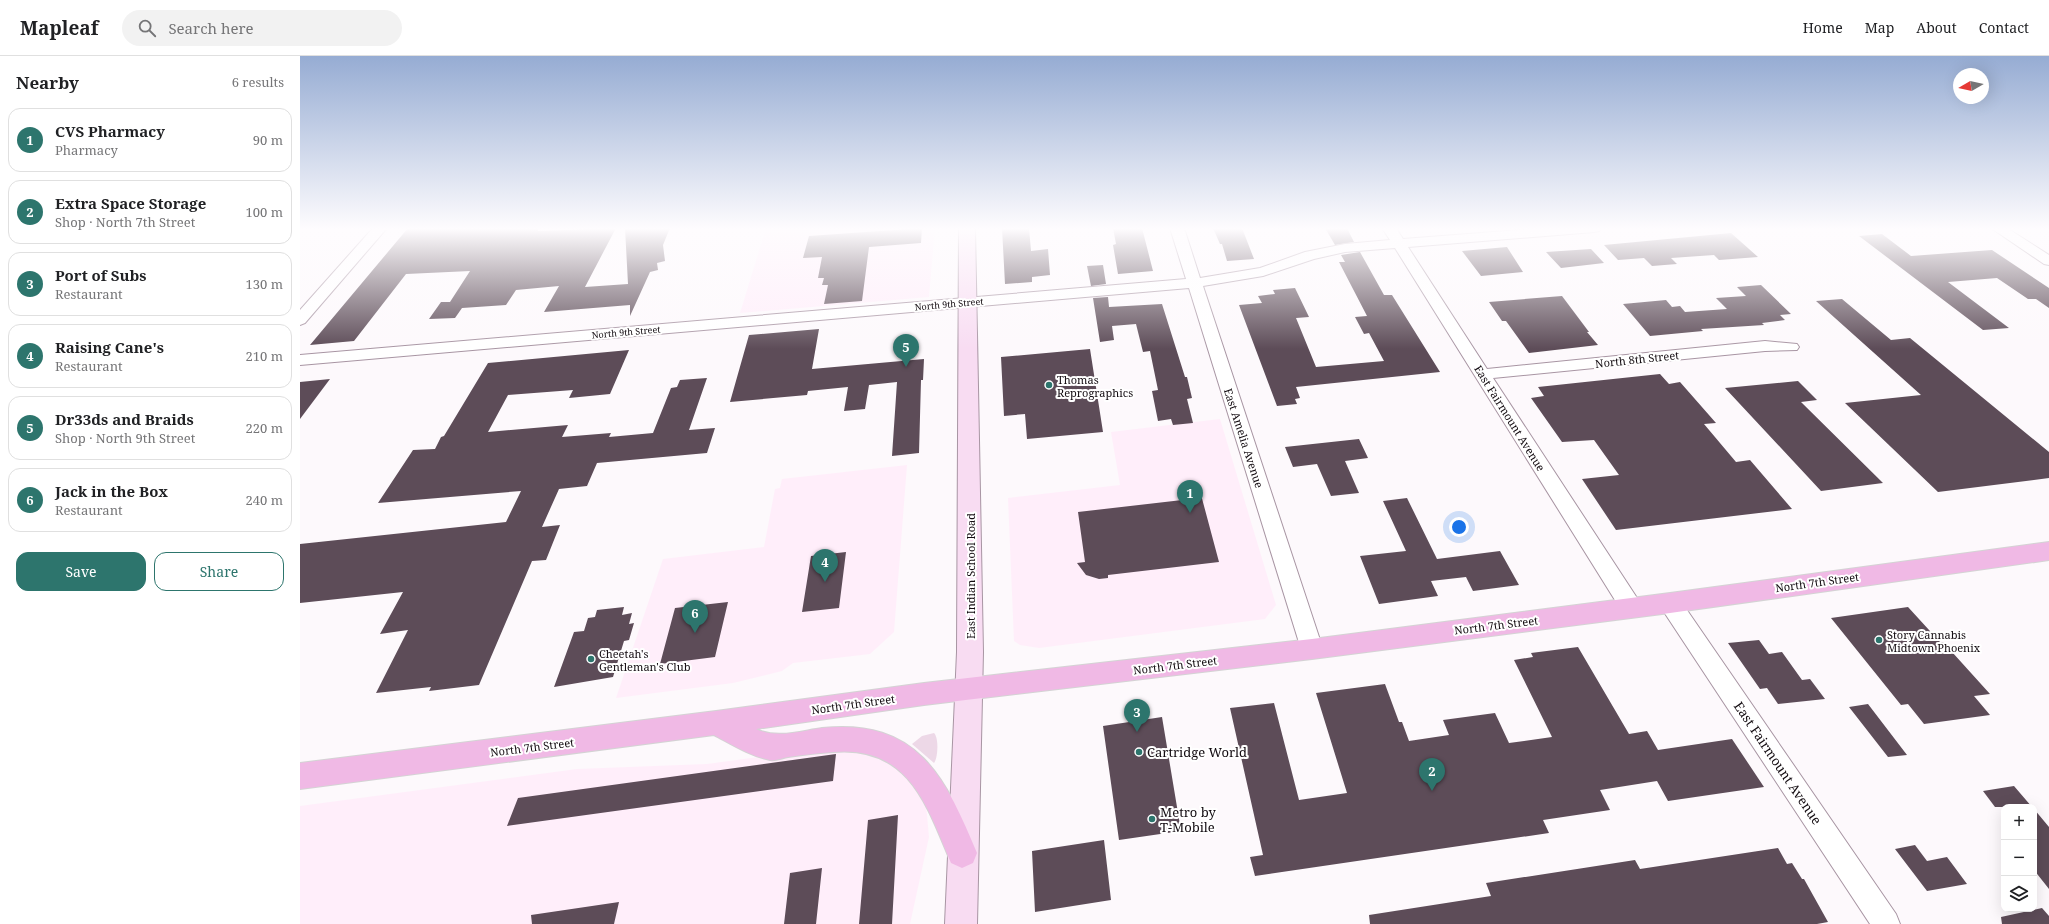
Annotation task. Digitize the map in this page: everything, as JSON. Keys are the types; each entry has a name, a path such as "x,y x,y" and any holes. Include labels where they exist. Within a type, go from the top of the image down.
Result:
{"main road":[{"name":"East Indian School Road","path":"961,924 962,854 969,689 970,589 968,269"},
{"name":"North 7th Street","path":"300,776 969,689 1670,603 2049,551"},
{"path":"716,723 770,747 840,739 861,741 892,748 909,760 933,789 944,810 962,854"}],"street":[{"path":"300,320 345,269"},
{"name":"East Amelia Avenue","path":"1190,269 1312,648"},
{"name":"North 9th Street","path":"300,360 1195,283 1263,272 1273,269"},
{"name":"East Fairmount Avenue","path":"1416,269 1631,607"},
{"name":"North 8th Street","path":"1483,374 1765,346 1791,348"},
{"name":"East Fairmount Avenue","path":"1670,603 1886,924"}],"shaded area":[{"path":"754,269 931,269 929,297 740,313"},
{"path":"1220,419 1276,605 1265,619 1039,648 1020,645 1014,641 1008,498 1120,485 1111,432"},
{"path":"907,465 894,632 870,654 793,663 782,671 733,683 616,698 663,559 764,547 775,489 780,488 782,479"},
{"path":"934,733 937,739 937,748 934,763 912,744 922,736"},
{"path":"834,747 850,747 909,769 926,804 929,837 910,924 300,924 300,806 577,769 707,764"}],"building":[{"path":"374,269 595,269 585,287 628,284 627,269 658,269 658,270 650,272 630,316 630,305 544,312 559,286 516,290 506,305 462,308 455,318 429,319 441,302 450,302 470,271 406,274 354,341 310,345"},
{"path":"820,269 866,269 862,301 824,304 828,285 822,285 824,278 818,278"},
{"path":"1004,269 1050,269 1050,275 1032,277 1032,282 1005,284"},
{"path":"1088,269 1104,269 1106,284 1091,286"},
{"path":"1117,269 1152,269 1153,271 1118,274"},
{"path":"1342,269 1369,269 1384,295 1392,295 1440,372 1296,387 1300,398 1295,399 1297,404 1277,406 1239,305 1262,303 1258,296 1275,294 1273,290 1295,288 1309,317 1296,318 1316,367 1384,361 1369,333 1364,334 1355,317 1367,316"},
{"path":"1475,269 1521,269 1523,272 1481,276"},
{"path":"1902,269 2020,269 2049,288 2049,308 2036,299 2028,299 1997,278 1948,282 2009,328 1983,330"},
{"path":"1761,285 1791,314 1780,315 1785,320 1762,323 1764,325 1701,329 1703,331 1650,336 1623,304 1666,300 1672,307 1680,306 1685,312 1727,309 1716,298 1746,296 1737,287"},
{"path":"1562,296 1598,345 1529,353 1506,321 1502,321 1489,302"},
{"path":"1108,297 1109,307 1162,304 1185,377 1187,377 1192,398 1187,399 1193,423 1173,425 1171,419 1158,421 1152,391 1158,390 1150,351 1143,352 1136,324 1112,326 1114,340 1100,342 1093,298"},
{"path":"1842,299 1891,340 1910,338 2049,452 2049,478 1938,492 1845,403 1921,395 1816,301"},
{"path":"819,329 812,369 924,359 923,380 921,380 919,453 892,456 897,382 869,385 865,409 844,411 848,387 808,391 807,395 730,402 749,335"},
{"name":"Thomas Reprographics","path":"1090,349 1103,432 1027,439 1025,414 1004,416 1001,357"},
{"path":"629,350 610,394 569,398 573,390 508,395 488,432 568,425 562,437 611,433 609,437 653,433 671,388 677,387 680,380 707,378 689,430 715,428 707,453 597,463 587,486 559,489 542,527 560,525 546,560 532,561 479,685 429,691 431,687 376,693 408,630 380,634 403,592 300,603 300,544 506,522 521,491 378,503 413,450 435,449 488,363"},
{"path":"1660,374 1669,384 1680,382 1716,423 1704,424 1736,462 1750,460 1792,509 1616,530 1582,479 1619,475 1594,440 1562,442 1531,398 1544,396 1538,387"},
{"path":"330,379 300,419 300,382"},
{"path":"1798,381 1817,400 1801,402 1883,483 1821,491 1725,388"},
{"path":"1359,439 1368,458 1345,461 1359,493 1331,496 1317,464 1293,467 1285,447"},
{"path":"1200,491 1219,562 1108,575 1108,578 1099,579 1086,575 1077,563 1085,562 1078,512 1191,499"},
{"path":"1407,498 1437,559 1500,551 1519,585 1473,591 1466,577 1431,581 1438,596 1379,604 1360,556 1406,551 1383,501"},
{"path":"846,552 839,608 802,612 811,556"},
{"path":"728,602 715,657 660,664 675,608"},
{"name":"Cheetah's Gentleman's Club","path":"624,607 622,615 632,613 629,624 634,623 629,640 624,641 613,677 554,687 574,632 584,631 588,618 595,617 597,610"},
{"path":"1908,607 1940,642 1943,642 1990,694 1974,696 1990,715 1924,724 1908,704 1901,705 1831,618"},
{"path":"1759,640 1769,654 1782,652 1802,680 1810,679 1825,699 1778,704 1767,688 1760,689 1728,643"},
{"path":"1578,647 1629,734 1647,731 1658,750 1732,739 1764,787 1668,801 1657,781 1600,790 1610,810 1543,820 1549,833 1255,876 1250,857 1263,855 1230,708 1274,703 1299,800 1347,793 1316,693 1385,684 1399,722 1402,722 1409,741 1449,735 1443,720 1495,713 1509,743 1552,737 1514,660 1533,657 1531,653"},
{"path":"1868,704 1907,755 1888,757 1849,707"},
{"path":"1162,717 1181,831 1119,840 1103,726"},
{"path":"836,754 833,781 507,826 518,798"},
{"path":"2014,786 2029,804 2001,804 2001,807 1995,807 1983,791"},
{"path":"2037,813 2049,827 2049,889 2037,874"},
{"path":"898,815 892,924 859,924 868,820"},
{"path":"1104,840 1111,900 1035,912 1032,851"},
{"path":"1915,845 1927,861 1947,857 1967,884 1927,891 1895,849"},
{"path":"1778,848 1787,864 1792,863 1802,879 1804,879 1828,922 1817,924 1370,924 1369,915 1491,896 1486,883 1635,860 1640,869"},
{"path":"822,868 816,924 784,924 790,873"},
{"path":"619,902 614,924 532,924 531,915"},
{"path":"2042,908 2049,916 2049,924 2002,924 2001,917 2024,912 2037,912 2037,909"}],"place":[{"name":"Dr33ds and Braids","path":"906,367"},
{"name":"Thomas Reprographics","path":"1049,385"},
{"name":"CVS Pharmacy","path":"1190,513"},
{"name":"Raising Cane's","path":"825,582"},
{"name":"Jack in the Box","path":"695,633"},
{"name":"Story Cannabis Midtown Phoenix","path":"1879,640"},
{"name":"Cheetah's Gentleman's Club","path":"591,659"},
{"name":"Port of Subs","path":"1137,732"},
{"name":"Cartridge World","path":"1139,752"},
{"name":"Extra Space Storage","path":"1432,791"},
{"name":"Metro by T-Mobile","path":"1152,819"}]}
